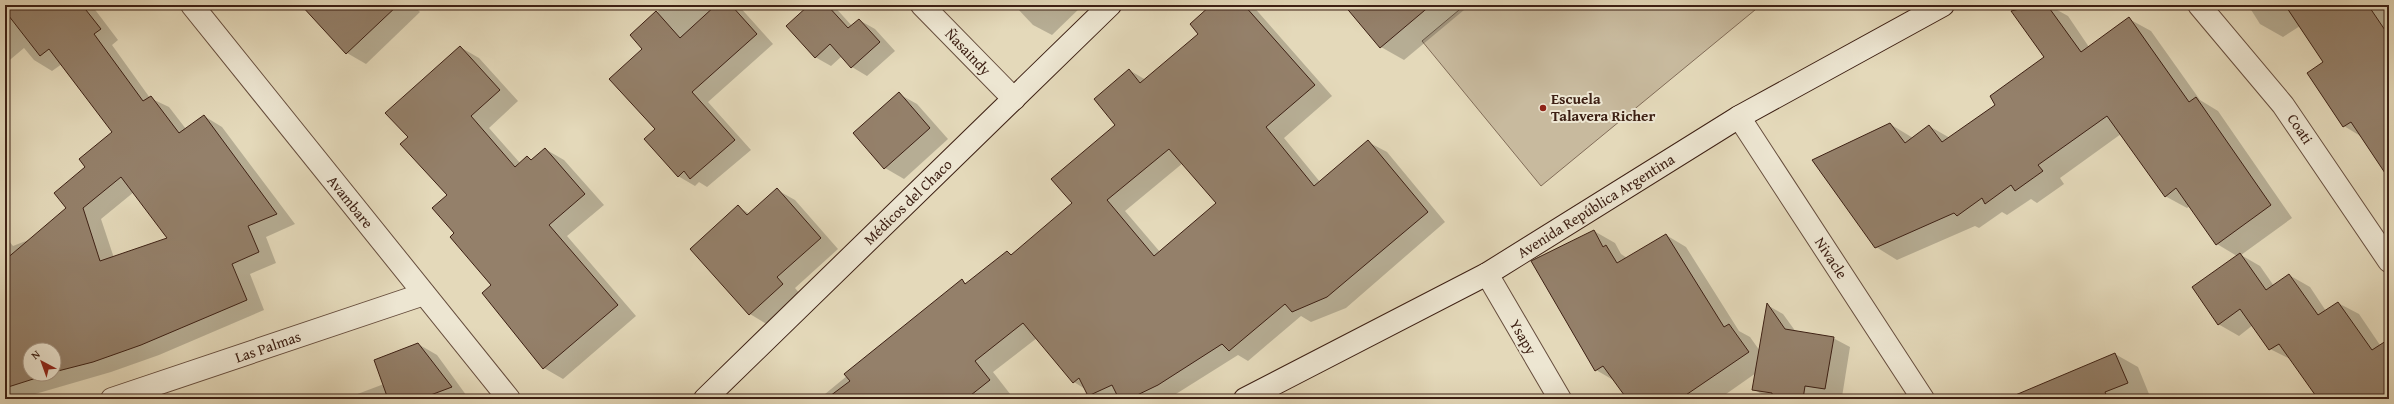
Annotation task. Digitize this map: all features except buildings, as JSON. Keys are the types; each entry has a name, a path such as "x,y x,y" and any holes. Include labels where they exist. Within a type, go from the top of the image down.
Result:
{"street":[{"name":"Avambare","path":"192,5 508,399"},
{"name":"Ñasaindy","path":"922,5 1014,99"},
{"name":"Médicos del Chaco","path":"706,399 1110,5"},
{"name":"Avenida República Argentina","path":"1245,399 1487,274 1739,117 1943,5"},
{"name":"Coati","path":"2200,5 2283,105 2389,261"},
{"name":"Nivacle","path":"1739,117 1923,399"},
{"name":"Ysapy","path":"1487,274 1560,399"},
{"name":"Las Palmas","path":"112,399 424,294"}],"shaded area":[{"name":"Escuela Talavera Richer","path":"1465,5 1761,5 1541,186 1422,41"}],"place":[{"name":"Escuela Talavera Richer","path":"1543,108"}]}
